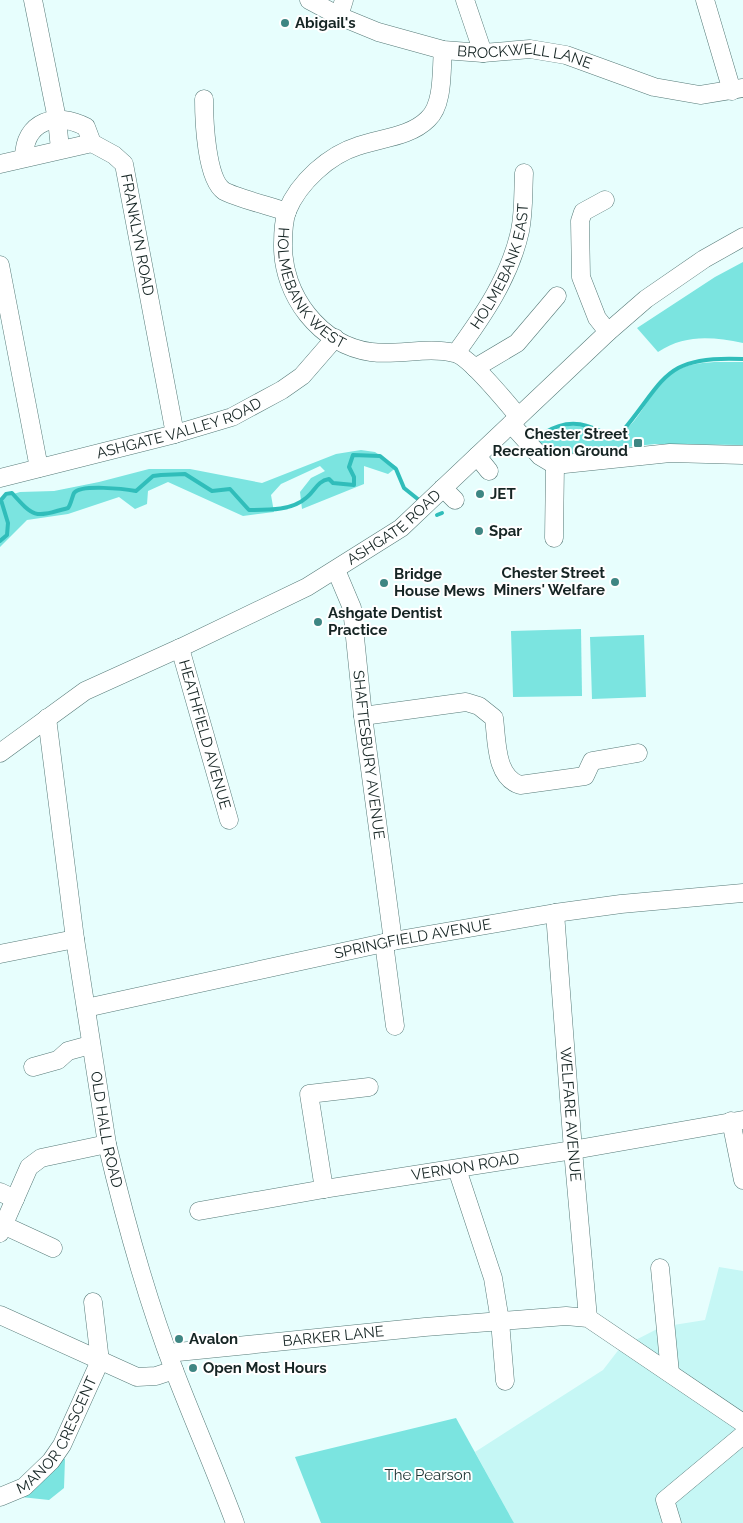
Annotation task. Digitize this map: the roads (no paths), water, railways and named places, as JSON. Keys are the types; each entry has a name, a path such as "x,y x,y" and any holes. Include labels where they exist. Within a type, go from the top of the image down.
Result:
{"street":[{"path":"33,0 57,119 60,149"},
{"name":"BROCKWELL LANE","path":"309,0 342,8 378,32 443,50 483,53 530,49 566,55 654,87 700,95 737,89"},
{"path":"465,0 483,53"},
{"path":"705,0 737,89"},
{"name":"HOLMEBANK WEST","path":"443,50 438,100 429,118 410,131 356,146 325,163 296,196 287,212 282,244 284,270 297,300 309,318 321,331 371,352 429,350 456,353"},
{"path":"204,99 204,117 214,178 224,191 287,212"},
{"path":"0,164 92,143 86,127 74,120 57,119 43,123 32,130 24,143 24,158"},
{"name":"FRANKLYN ROAD","path":"92,143 114,155 124,164 176,434"},
{"name":"HOLMEBANK EAST","path":"456,353 480,320 510,265 520,230 524,173"},
{"path":"604,200 583,212 580,221 580,268 581,277 597,318 608,332"},
{"name":"ASHGATE ROAD","path":"0,753 85,691 307,587 401,528 449,494 477,456 608,332 646,299 704,258 743,237"},
{"path":"0,265 39,468"},
{"path":"474,368 517,343 557,296"},
{"name":"ASHGATE VALLEY ROAD","path":"0,478 176,434 232,417 282,390 307,371 335,338"},
{"path":"456,353 474,368 515,420 543,463 548,515 554,538"},
{"path":"543,463 670,453 743,455"},
{"path":"477,456 489,471"},
{"name":"SHAFTESBURY AVENUE","path":"336,570 352,608 388,942 394,1026"},
{"name":"HEATHFIELD AVENUE","path":"180,648 229,820"},
{"path":"363,716 466,702 479,706 494,718 502,769 510,782 520,785 585,776 592,761 638,753"},
{"name":"OLD HALL ROAD","path":"47,718 75,939 90,1045 107,1144 126,1224 168,1353 235,1523"},
{"name":"SPRINGFIELD AVENUE","path":"86,1008 388,942 555,913 621,904 743,892"},
{"name":"WELFARE AVENUE","path":"555,913 572,1150 588,1318"},
{"path":"0,954 75,939"},
{"path":"33,1067 58,1060 68,1050 90,1045"},
{"path":"324,1188 309,1094 369,1087"},
{"name":"VERNON ROAD","path":"199,1211 324,1188 572,1150 737,1120 743,1180"},
{"path":"53,1248 2,1229 7,1196 29,1168 41,1158 107,1144"},
{"path":"457,1169 493,1278 500,1321 505,1381"},
{"path":"660,1268 670,1373"},
{"path":"93,1302 100,1361"},
{"path":"0,1315 138,1377 156,1376 174,1370"},
{"name":"BARKER LANE","path":"168,1353 500,1321 566,1316 588,1318 743,1423"},
{"name":"MANOR CRESCENT","path":"0,1497 24,1487 51,1461 62,1445 100,1361"},
{"path":"672,1523 665,1500 743,1435"}],"waterway":[{"path":"544,433 559,426 570,424 587,426 607,434 621,433 658,385 668,375 681,367 696,361 743,359"},
{"path":"0,541 7,535 8,523 1,500 6,494 12,493 31,512 42,514 68,508 74,493 78,490 103,488 136,491 153,476 185,474 212,491 230,489 249,510 279,509 300,502 325,480 329,479 333,483 354,485 354,477 349,467 353,455 380,456 396,469 404,488 419,500"},
{"path":"437,515 442,513"}],"place":[{"name":"Abigail's","path":"285,23"},
{"name":"Chester Street Recreation Ground","path":"638,443"},
{"name":"JET","path":"480,494"},
{"name":"Spar","path":"479,531"},
{"name":"Chester Street Miners' Welfare","path":"615,582"},
{"name":"Bridge House Mews","path":"384,583"},
{"name":"Ashgate Dentist Practice","path":"318,622"},
{"name":"Avalon","path":"179,1339"},
{"name":"Open Most Hours","path":"193,1368"}],"park label":[{"name":"The Pearson","path":"428,1475"}]}
